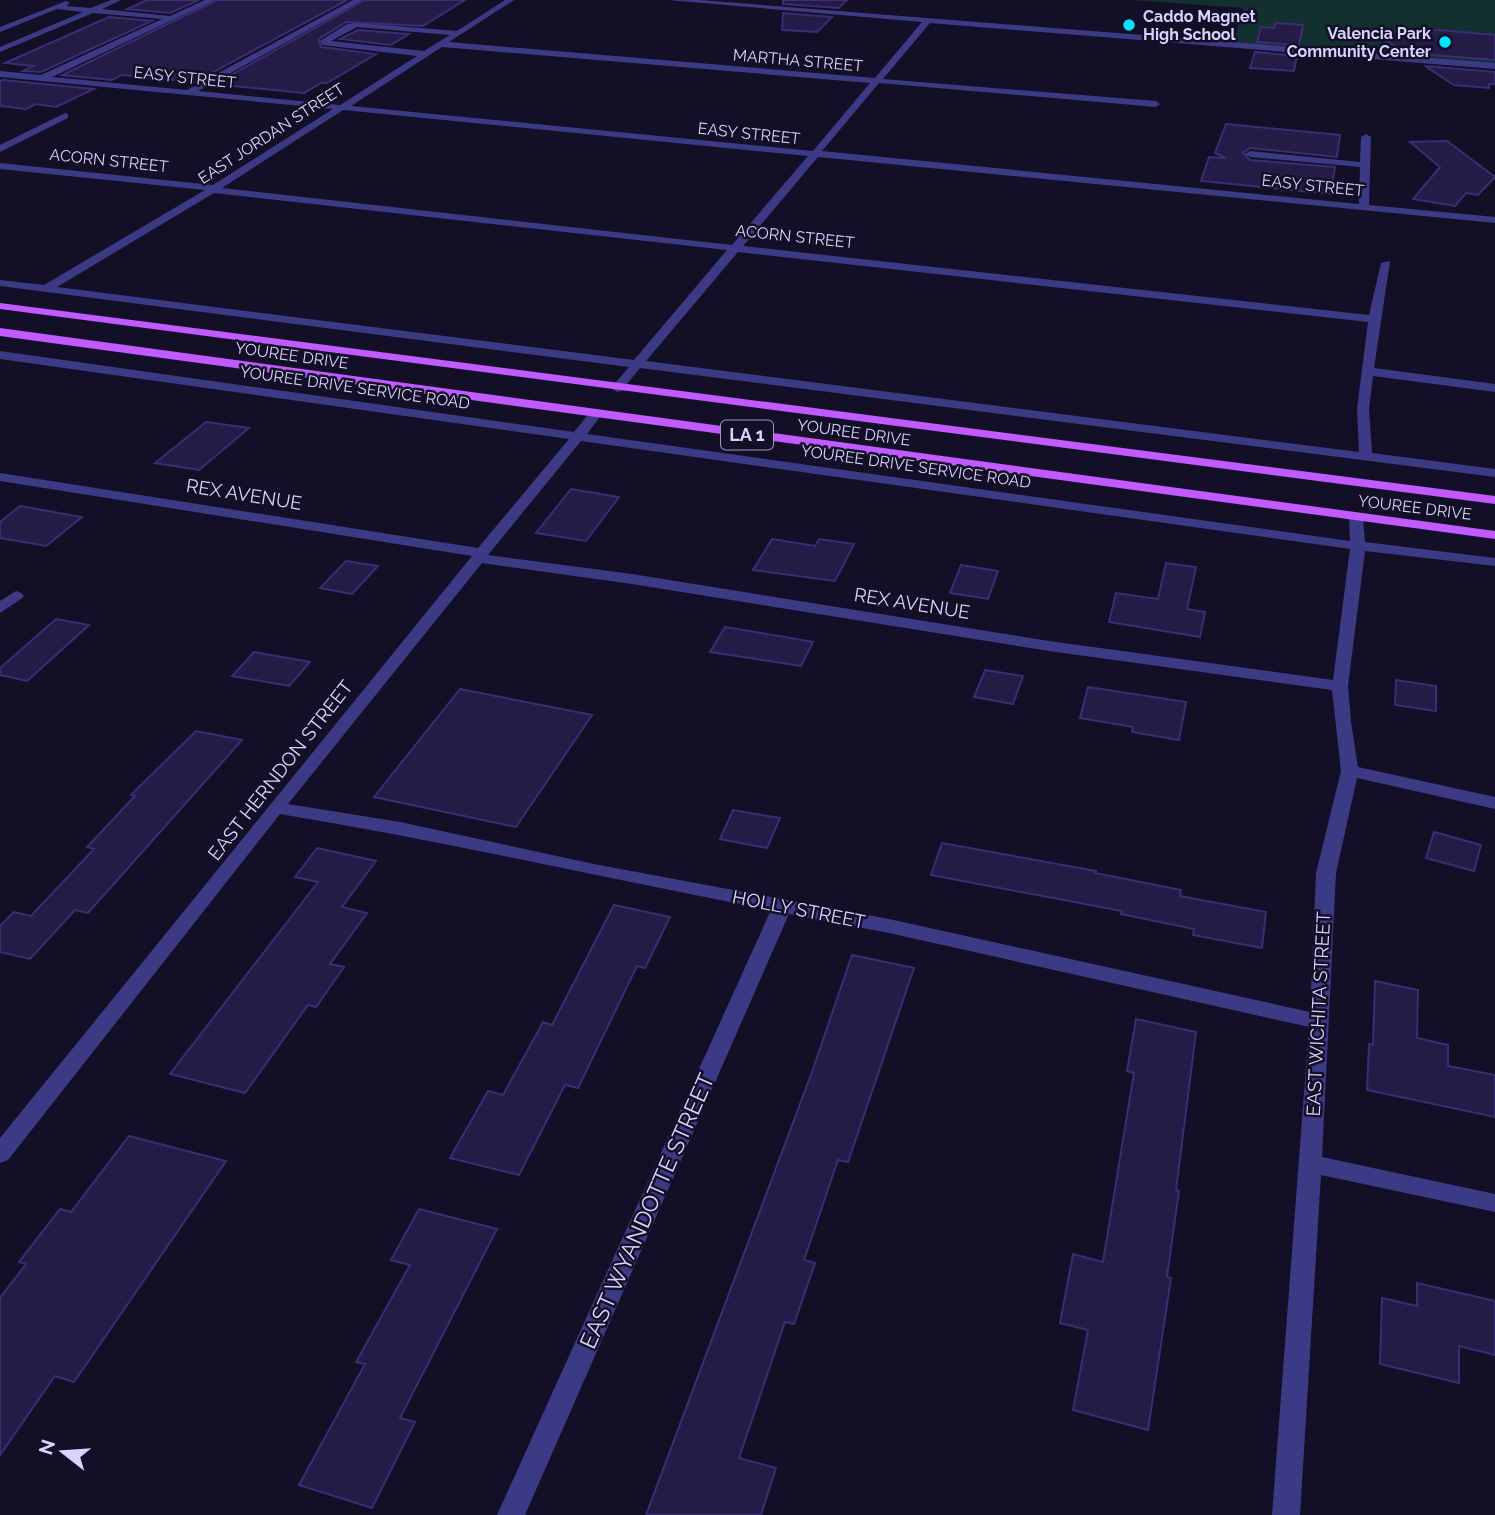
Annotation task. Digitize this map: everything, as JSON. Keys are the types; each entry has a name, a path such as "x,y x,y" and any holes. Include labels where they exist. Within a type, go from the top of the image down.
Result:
{"main road":[{"name":"YOUREE DRIVE","path":"0,306 1495,500"},
{"name":"YOUREE DRIVE","path":"0,332 1495,535"},
{"path":"596,414 617,388"}],"street":[{"path":"0,30 72,0"},
{"path":"0,50 117,0"},
{"path":"42,78 211,0"},
{"path":"187,93 359,0"},
{"name":"EAST JORDAN STREET","path":"46,289 214,189 510,0"},
{"path":"672,0 1495,66"},
{"path":"55,7 191,20"},
{"path":"617,388 877,81 933,21"},
{"path":"424,54 323,43 350,26 358,25 457,33"},
{"name":"MARTHA STREET","path":"438,44 1156,104"},
{"name":"EASY STREET","path":"0,74 1495,219"},
{"path":"0,149 65,116"},
{"path":"1364,206 1366,137"},
{"path":"1250,154 1365,165"},
{"name":"ACORN STREET","path":"0,166 1374,319"},
{"path":"1366,458 1363,418 1367,370 1386,263"},
{"path":"0,283 1495,473"},
{"name":"YOUREE DRIVE SERVICE ROAD","path":"0,355 1358,546 1495,562"},
{"path":"1367,370 1495,388"},
{"name":"EAST HERNDON STREET","path":"0,1154 596,414"},
{"name":"REX AVENUE","path":"0,477 1049,646 1340,686"},
{"name":"EAST WICHITA STREET","path":"1286,1515 1320,1022 1326,873 1350,771 1342,722 1340,686 1358,546 1356,517"},
{"path":"0,608 16,596"},
{"path":"1350,771 1495,803"},
{"name":"HOLLY STREET","path":"276,808 400,828 594,870 889,926 1320,1022"},
{"name":"EAST WYANDOTTE STREET","path":"511,1515 783,906"},
{"path":"1309,1163 1495,1203"}],"green space":[{"path":"1132,0 1495,0 1495,66 1233,45 1243,8"}],"building":[{"path":"147,0 199,0 170,13 127,9"},
{"path":"217,0 347,0 195,82 122,75 112,80 62,75"},
{"path":"365,0 465,0 423,26 346,22 319,39 321,47 376,54 327,83 321,83 304,93 215,84"},
{"path":"783,0 847,0 839,8 783,4"},
{"path":"783,13 832,17 817,32 782,30"},
{"path":"109,17 152,21 41,72 23,71 33,66 5,63"},
{"path":"1276,23 1303,25 1299,45 1257,42 1261,27 1274,28"},
{"path":"358,30 409,34 391,45 340,39"},
{"name":"Valencia Park Community Center","path":"1440,30 1495,35 1495,60 1406,53 1375,33"},
{"path":"1255,52 1297,56 1294,71 1250,68"},
{"path":"1425,66 1495,72 1495,84 1489,84 1489,88 1454,85"},
{"path":"0,81 94,89 56,107 36,104 26,109 0,106"},
{"path":"1226,124 1340,135 1337,157 1250,148 1243,153 1250,160 1335,167 1331,194 1201,181 1209,157 1226,158 1215,153"},
{"path":"1447,141 1495,177 1478,195 1466,193 1455,206 1413,199 1440,167 1410,142"},
{"path":"206,422 249,428 199,470 155,463"},
{"path":"571,489 619,497 586,541 536,533"},
{"path":"20,506 82,517 46,546 0,538 0,522"},
{"path":"772,539 815,546 819,539 854,544 835,581 753,570"},
{"path":"346,561 378,566 352,594 320,588"},
{"path":"1166,563 1196,567 1187,609 1205,612 1200,637 1109,622 1116,593 1158,599"},
{"path":"961,565 998,571 988,599 950,593"},
{"path":"56,619 89,625 27,681 0,675 0,668"},
{"path":"725,627 813,642 801,666 710,652"},
{"path":"254,652 310,662 289,686 232,676"},
{"path":"985,670 1023,676 1013,704 974,697"},
{"path":"1396,680 1436,686 1436,711 1395,705"},
{"path":"1088,687 1186,702 1179,740 1132,732 1133,727 1080,718"},
{"path":"460,689 592,715 516,827 374,797"},
{"path":"196,731 242,740 88,913 75,910 30,959 0,952 0,926 14,912 31,916 94,849 87,847 135,796 131,795"},
{"path":"733,810 780,818 767,848 720,839"},
{"path":"1434,832 1481,845 1474,871 1426,858"},
{"path":"942,843 1096,871 1095,873 1181,890 1180,896 1266,912 1262,948 1193,935 1194,929 1121,914 1122,911 931,875"},
{"path":"317,848 376,861 342,907 367,913 330,964 344,967 316,1007 308,1005 245,1093 170,1074 318,882 295,877"},
{"path":"614,905 670,917 645,968 637,966 578,1088 565,1085 519,1175 450,1158 488,1091 503,1095 543,1022 552,1025"},
{"path":"852,955 914,968 848,1162 838,1160 804,1260 815,1263 794,1324 785,1322 739,1458 776,1468 761,1515 646,1515 812,1072"},
{"path":"1375,981 1418,990 1417,1038 1448,1045 1448,1066 1495,1075 1495,1117 1367,1090 1369,1044 1373,1045"},
{"path":"1136,1019 1196,1032 1167,1277 1171,1278 1148,1430 1073,1410 1088,1330 1060,1323 1073,1254 1103,1262 1134,1073 1127,1071"},
{"path":"129,1136 226,1161 74,1382 55,1376 0,1455 0,1298 26,1264 19,1262 60,1209 71,1212"},
{"path":"419,1209 497,1229 400,1418 415,1422 372,1508 299,1485 365,1364 356,1362 410,1265 391,1260"},
{"path":"1417,1283 1495,1301 1495,1355 1459,1346 1459,1383 1380,1364 1382,1298 1417,1306"}],"place":[{"name":"Caddo Magnet High School","path":"1129,25"},
{"name":"Valencia Park Community Center","path":"1445,42"}]}
